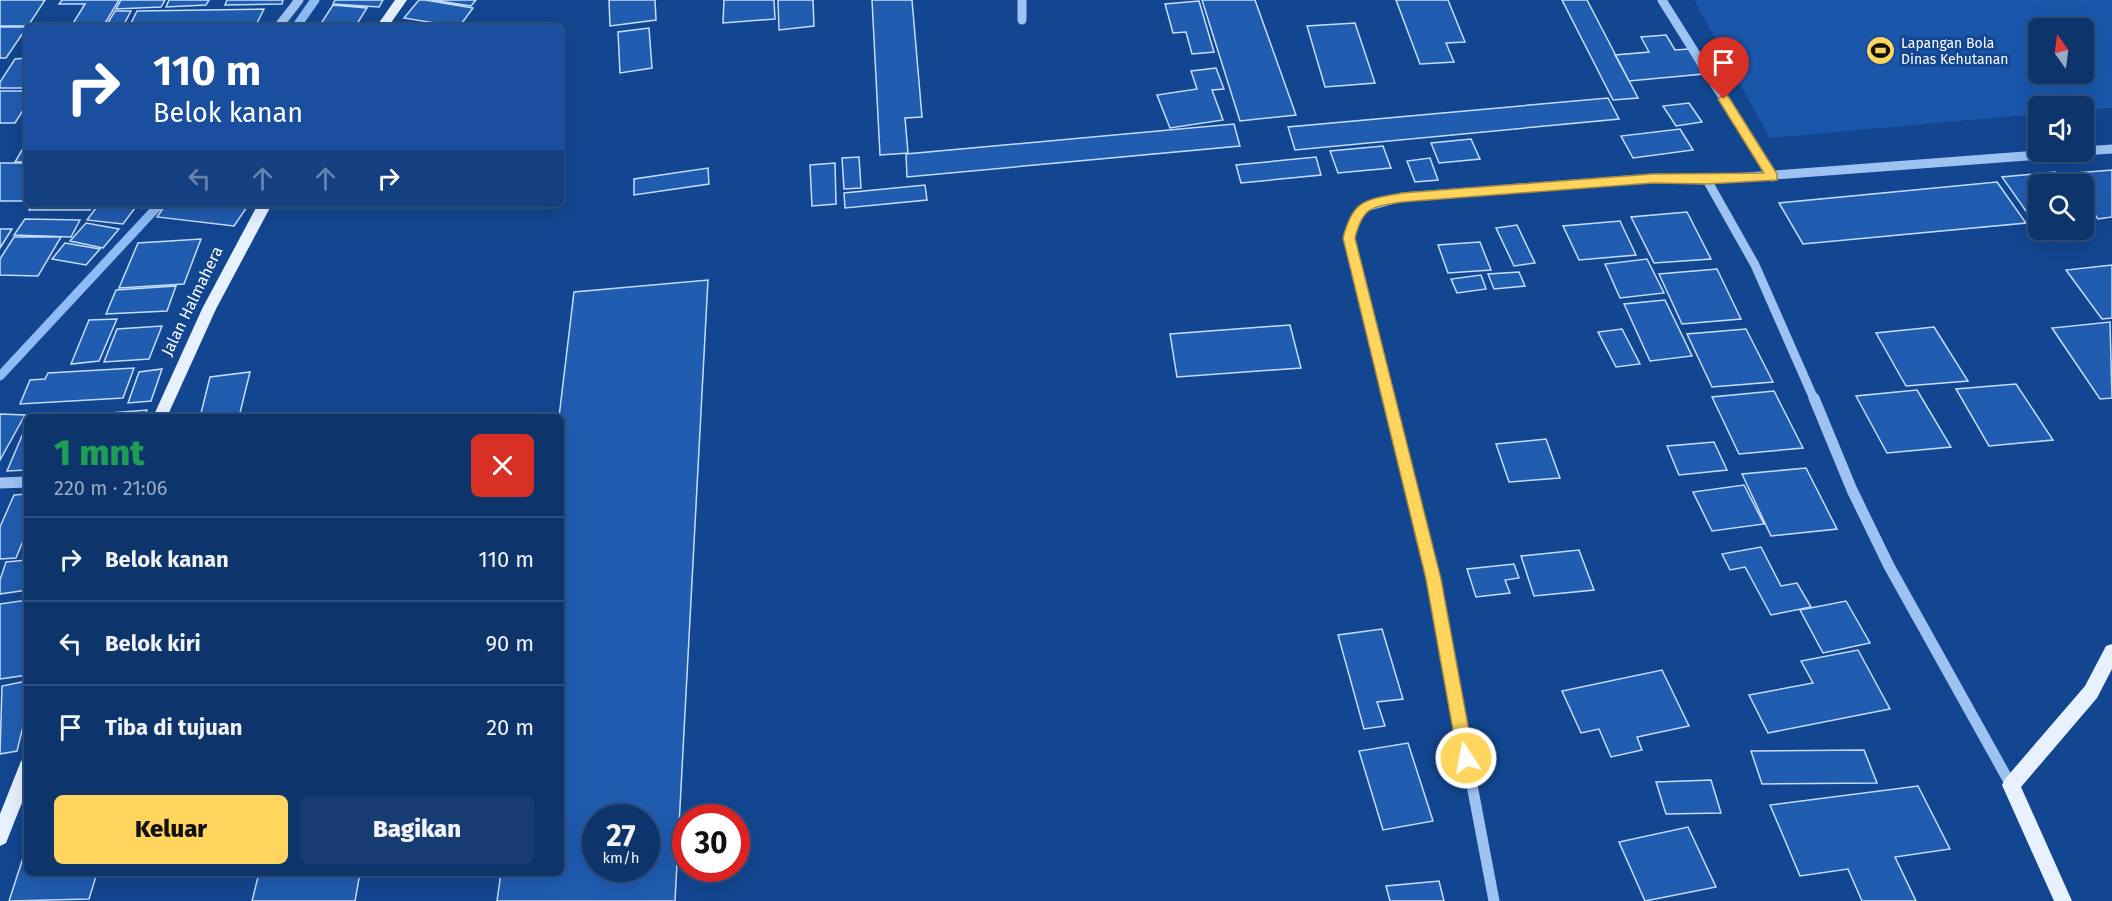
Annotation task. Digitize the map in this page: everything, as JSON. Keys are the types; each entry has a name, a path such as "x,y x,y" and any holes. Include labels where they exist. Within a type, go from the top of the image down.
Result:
{"main road":[{"path":"384,24 401,0"},
{"name":"Jalan Halmahera","path":"161,414 189,347 235,256 263,207"},
{"path":"2064,901 2011,785 2091,692 2112,652"},
{"path":"0,837 24,775"}],"street":[{"path":"280,24 299,0"},
{"path":"1022,0 1022,20"},
{"path":"1662,0 1773,177"},
{"path":"2094,150 2112,149"},
{"path":"1494,901 1433,579 1349,238 1354,217 1366,204 1402,197 1653,178 1707,180 1773,177 2028,156"},
{"path":"1707,180 1728,212 1758,269 1873,534 2011,785"},
{"path":"0,483 24,482"}],"shaded area":[{"name":"Lapangan Bola Dinas Kehutanan","path":"1694,0 2112,0 2112,108 2094,109 2094,96 2028,96 2028,115 1770,138"}],"building":[{"path":"0,0 45,0 29,24 0,26"},
{"path":"62,0 119,0 105,24 73,24 85,4 59,4"},
{"path":"121,0 165,0 161,7 116,9"},
{"path":"169,0 209,0 206,5 166,7"},
{"path":"227,0 283,0 282,4 225,5"},
{"path":"335,0 383,0 379,7 333,4"},
{"path":"419,0 473,8 461,24 441,24 404,18"},
{"path":"432,0 476,0 471,6"},
{"path":"609,0 655,0 656,20 610,26"},
{"path":"724,0 774,0 775,19 723,23"},
{"path":"778,0 813,0 814,26 779,30"},
{"path":"872,0 912,0 922,117 905,118 908,153 880,155"},
{"path":"1202,0 1255,0 1296,115 1240,121"},
{"path":"1396,0 1448,0 1465,42 1446,43 1454,62 1420,64"},
{"path":"1562,0 1587,0 1638,98 1613,100"},
{"path":"1199,1 1214,52 1192,54 1186,32 1173,33 1165,4"},
{"path":"333,5 367,8 357,24 321,24"},
{"path":"264,9 256,24 130,24 137,11"},
{"path":"115,11 131,11 124,24 107,24"},
{"path":"1355,23 1375,83 1325,87 1307,26"},
{"path":"0,27 24,27 24,31 6,58 0,58"},
{"path":"649,28 652,68 620,73 618,32"},
{"path":"1666,35 1675,50 1689,49 1703,74 1629,81 1615,55 1649,52 1641,37"},
{"path":"24,58 24,88 0,88 0,82 15,59"},
{"path":"1216,68 1224,89 1212,90 1223,120 1170,128 1157,95 1197,89 1191,71"},
{"path":"0,91 24,91 24,109 15,123 0,123"},
{"path":"1608,98 1619,119 1295,150 1288,127"},
{"path":"1689,103 1702,122 1676,126 1663,106"},
{"path":"1234,124 1240,146 907,177 906,154"},
{"path":"1680,129 1693,150 1633,158 1621,136"},
{"path":"1471,139 1480,159 1439,163 1431,143"},
{"path":"1383,146 1391,168 1338,173 1330,151"},
{"path":"24,147 24,162 15,162"},
{"path":"859,157 861,188 844,189 842,158"},
{"path":"1316,157 1321,175 1241,183 1236,165"},
{"path":"1430,158 1438,180 1415,182 1407,161"},
{"path":"0,163 24,163 24,201 0,201"},
{"path":"835,163 836,204 812,206 810,165"},
{"path":"708,168 709,184 634,195 634,179"},
{"path":"2112,170 2112,217 2098,219 2094,213 2094,174 2065,174"},
{"path":"2055,172 2057,174 2034,174"},
{"path":"2028,175 2028,214 2002,177"},
{"path":"1997,182 2026,223 1803,244 1779,203"},
{"path":"925,185 927,200 845,208 844,193"},
{"path":"31,207 92,207 90,210 29,210"},
{"path":"97,207 136,207 123,224 87,220"},
{"path":"164,207 247,207 234,226 157,217"},
{"path":"1687,212 1711,259 1654,263 1631,217"},
{"path":"25,219 80,220 71,237 14,235"},
{"path":"1620,221 1636,255 1579,260 1563,226"},
{"path":"86,223 119,229 103,248 70,241"},
{"path":"1517,225 1535,263 1514,266 1496,228"},
{"path":"0,229 12,229 0,248"},
{"path":"14,237 61,237 38,276 0,275 0,259"},
{"path":"201,239 184,284 119,288 138,243"},
{"path":"1480,242 1491,270 1448,273 1438,245"},
{"path":"65,243 100,249 86,265 52,259"},
{"path":"1647,259 1664,293 1620,298 1605,264"},
{"path":"2112,265 2112,318 2102,319 2066,270"},
{"path":"1717,269 1741,319 1682,324 1659,274"},
{"path":"1519,272 1525,286 1494,289 1488,274"},
{"path":"1481,275 1486,289 1457,293 1451,279"},
{"path":"708,280 680,804 672,804 672,882 676,882 675,901 497,901 501,876 564,876 564,414 559,414 574,292"},
{"path":"176,286 167,311 106,314 116,290"},
{"path":"1665,300 1692,356 1650,361 1624,304"},
{"path":"117,319 99,361 71,364 89,320"},
{"path":"2110,322 2112,398 2100,399 2052,328"},
{"path":"1290,325 1301,368 1177,377 1170,334"},
{"path":"162,326 149,359 104,362 117,329"},
{"path":"1934,327 1968,381 1906,386 1876,333"},
{"path":"1622,329 1640,364 1616,367 1598,332"},
{"path":"1746,329 1773,382 1712,387 1687,334"},
{"path":"134,368 123,398 20,404 30,380 45,379 48,373"},
{"path":"162,369 151,401 128,403 139,372"},
{"path":"250,372 240,414 201,414 210,377"},
{"path":"2016,384 2053,440 1989,446 1956,389"},
{"path":"1917,390 1951,447 1887,453 1856,396"},
{"path":"1774,391 1803,448 1739,454 1712,397"},
{"path":"147,410 146,414 97,414"},
{"path":"0,414 24,415 24,417 0,460"},
{"path":"24,431 24,470 7,471"},
{"path":"1546,439 1560,478 1509,482 1496,444"},
{"path":"1714,442 1727,470 1679,475 1667,446"},
{"path":"1806,468 1837,529 1771,536 1742,474"},
{"path":"1744,485 1764,524 1712,531 1693,492"},
{"path":"24,494 24,538 16,558 0,559 0,527 14,495"},
{"path":"1761,547 1781,586 1797,583 1811,607 1771,615 1745,567 1730,570 1722,554"},
{"path":"1579,550 1594,590 1534,596 1521,556"},
{"path":"24,560 24,590 0,594 0,580 6,562"},
{"path":"1514,564 1519,578 1505,580 1510,593 1476,597 1467,569"},
{"path":"24,600 24,675 0,679 0,604"},
{"path":"1846,601 1870,643 1823,653 1800,610"},
{"path":"1382,629 1403,699 1377,702 1385,726 1364,729 1338,635"},
{"path":"1858,650 1890,709 1768,733 1749,695 1813,683 1801,661"},
{"path":"1662,670 1689,726 1637,737 1642,750 1611,757 1599,729 1581,733 1562,691"},
{"path":"24,682 24,722 17,751 0,754 2,686"},
{"path":"1408,743 1433,821 1383,830 1359,751"},
{"path":"1864,750 1877,783 1762,784 1751,751"},
{"path":"1711,780 1721,813 1666,814 1656,782"},
{"path":"1918,786 1950,849 1895,857 1916,901 1862,901 1848,869 1800,876 1770,805"},
{"path":"1688,827 1716,887 1645,901 1619,842"},
{"path":"23,858 24,876 96,876 89,899 9,901"},
{"path":"258,876 359,876 355,901 252,901"},
{"path":"1439,881 1444,901 1390,901 1386,886"}],"waterway":[{"path":"298,24 315,0"},
{"path":"0,376 157,207"}],"place":[{"name":"Lapangan Bola Dinas Kehutanan","path":"1880,51"}],"route":[{"path":"1466,758 1433,579 1349,238 1354,217 1366,204 1402,197 1653,178 1707,180 1773,177 1724,99"}]}
